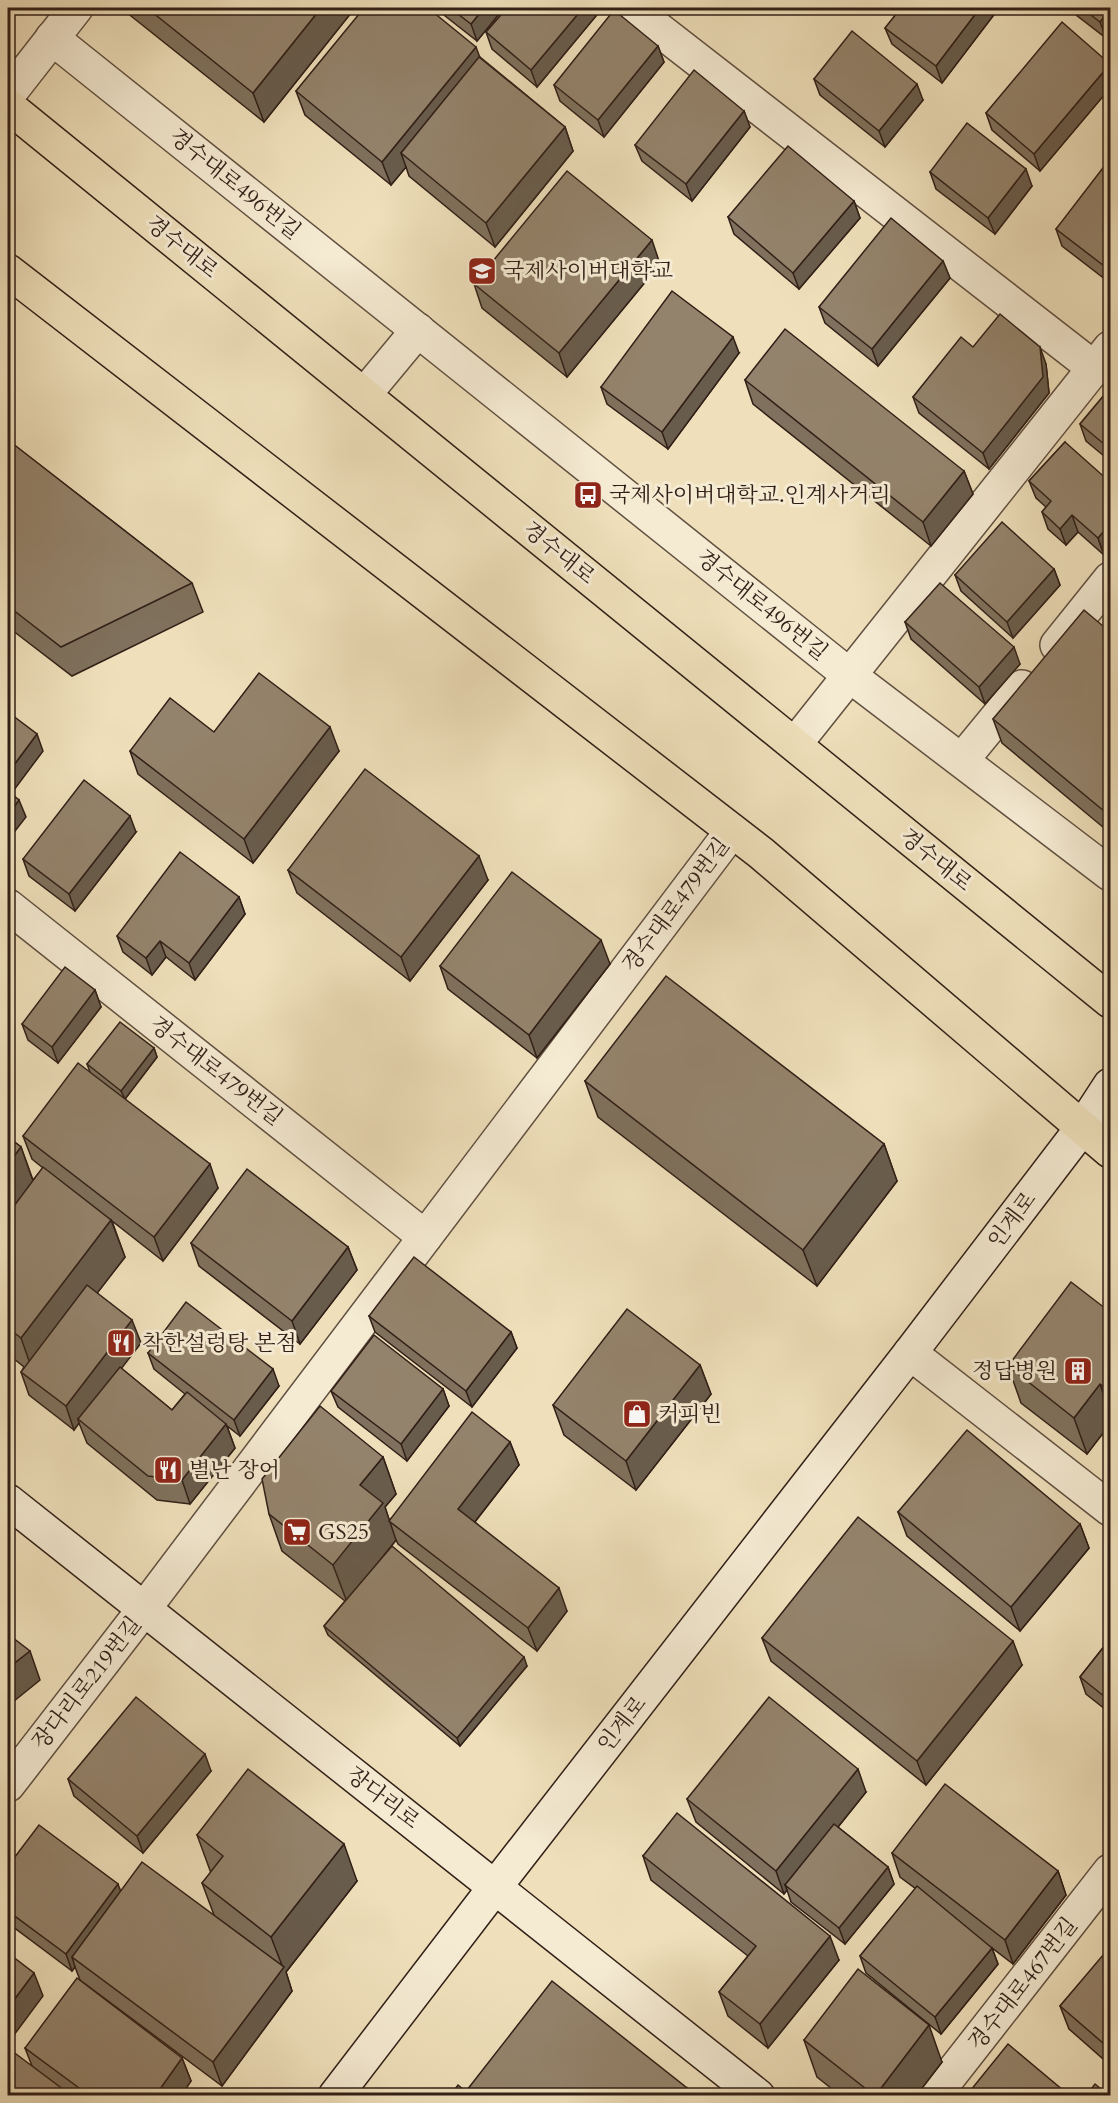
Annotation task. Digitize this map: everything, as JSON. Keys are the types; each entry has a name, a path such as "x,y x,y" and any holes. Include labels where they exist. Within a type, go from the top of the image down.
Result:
{"main road":[{"name":"경수대로","path":"8,106 1110,1001"},
{"path":"8,271 779,868 1110,1151"}],"street":[{"path":"8,94 76,8"},
{"path":"631,8 1102,358 795,744"},
{"name":"경수대로496번길","path":"52,38 849,675 1110,874"},
{"path":"364,395 418,330"},
{"path":"962,760 1110,579"},
{"name":"경수대로479번길","path":"144,1609 732,831"},
{"name":"경수대로479번길","path":"8,906 425,1238"},
{"name":"인계로","path":"335,2096 910,1353 1082,1128 1110,1084"},
{"path":"910,1353 1110,1509"},
{"name":"장다리로","path":"8,1501 758,2096"},
{"name":"장다리로219번길","path":"8,1785 144,1609"},
{"name":"경수대로467번길","path":"934,2096 1099,1910 1110,1871"}],"building":[{"path":"147,8 321,8 253,93"},
{"path":"364,8 428,8 476,47 382,162 296,91"},
{"path":"450,8 484,8 471,24"},
{"path":"507,8 583,8 531,70 486,32"},
{"path":"901,8 980,8 936,66 885,28"},
{"path":"1082,8 1110,8 1110,9 1100,22"},
{"path":"614,10 658,46 598,120 554,85"},
{"path":"1062,22 1110,64 1034,154 986,113"},
{"path":"852,31 917,84 879,131 814,79"},
{"path":"479,57 565,127 486,223 401,153"},
{"path":"694,70 744,111 686,184 635,145"},
{"path":"967,123 1026,169 988,218 930,172"},
{"path":"788,146 854,201 793,273 728,217"},
{"path":"1106,164 1110,168 1110,266 1108,269 1056,229"},
{"path":"567,171 652,240 559,353 474,284"},
{"path":"891,218 943,261 872,349 819,307"},
{"path":"672,291 733,337 662,432 601,387"},
{"path":"1000,314 1040,347 1043,377 983,453 913,397 961,337 973,347"},
{"path":"785,329 964,471 923,522 745,380"},
{"path":"1110,388 1110,449 1080,424"},
{"path":"8,440 192,583 61,647 8,606"},
{"path":"1065,442 1110,482 1110,524 1098,538 1072,515 1060,529 1042,512 1051,501 1029,481"},
{"path":"1002,522 1054,569 1007,622 955,575"},
{"path":"940,583 1014,647 979,687 905,622"},
{"path":"1084,610 1110,632 1110,811 1104,811 993,719"},
{"path":"259,673 330,727 244,839 130,751 170,698 214,732"},
{"path":"8,712 37,734 8,773"},
{"path":"365,769 479,856 401,957 288,870"},
{"path":"84,780 130,816 69,894 23,859"},
{"path":"8,791 19,800 8,815"},
{"path":"180,852 239,897 189,963 160,941 146,958 117,936"},
{"path":"512,872 601,940 529,1035 440,966"},
{"path":"65,967 95,990 52,1047 22,1024"},
{"path":"666,976 884,1144 803,1250 585,1081"},
{"path":"120,1022 154,1048 121,1091 87,1064"},
{"path":"78,1063 210,1164 154,1237 23,1136"},
{"path":"8,1137 21,1147 8,1164"},
{"path":"43,1167 111,1220 21,1338 8,1328 8,1214"},
{"path":"247,1169 348,1247 292,1321 191,1243"},
{"path":"414,1257 511,1332 466,1391 369,1316"},
{"path":"1071,1282 1110,1312 1110,1392 1100,1384 1074,1418 1008,1366"},
{"path":"87,1285 132,1320 66,1406 21,1372"},
{"path":"186,1302 273,1369 234,1420 148,1353"},
{"name":"커피빈","path":"627,1309 700,1365 626,1461 553,1405"},
{"path":"374,1335 443,1389 401,1444 331,1391"},
{"path":"120,1367 172,1410 187,1392 226,1424 182,1480 148,1476 78,1419"},
{"path":"320,1406 383,1457 360,1485 383,1503 333,1565 269,1514 262,1479"},
{"path":"472,1412 510,1442 458,1509 559,1588 528,1628 389,1521"},
{"path":"967,1430 1080,1524 1011,1607 898,1512"},
{"path":"858,1517 1013,1641 917,1761 762,1638"},
{"path":"392,1546 524,1657 457,1738 324,1626"},
{"path":"8,1634 30,1651 8,1668"},
{"path":"1110,1639 1110,1701 1080,1677"},
{"path":"136,1697 205,1754 137,1836 68,1779"},
{"path":"769,1697 858,1769 776,1871 687,1799"},
{"path":"248,1769 344,1844 271,1937 202,1883 223,1856 197,1835"},
{"path":"945,1784 1058,1871 1005,1940 892,1853"},
{"path":"677,1813 830,1936 760,2024 719,1992 756,1946 643,1856"},
{"path":"834,1824 888,1867 839,1928 785,1885"},
{"path":"39,1825 118,1884 66,1954 8,1911 8,1866"},
{"path":"142,1862 284,1967 213,2062 72,1957"},
{"path":"917,1886 992,1948 935,2017 860,1956"},
{"path":"1110,1949 1110,2049 1060,2006"},
{"path":"8,1953 34,1973 8,2008"},
{"path":"858,1969 929,2025 875,2096 804,2040"},
{"path":"77,1978 182,2058 155,2096 90,2096 25,2048"},
{"path":"552,1981 687,2088 681,2096 474,2096 467,2090"},
{"path":"1008,2044 1070,2096 966,2096"},
{"path":"8,2048 72,2096 8,2096"},
{"path":"1095,2084 1109,2096 1086,2096"},
{"path":"458,2085 471,2096 450,2096"}],"place":[{"name":"국제사이버대학교","path":"482,271"},
{"name":"국제사이버대학교.인계사거리","path":"588,495"},
{"name":"착한설렁탕 본점","path":"121,1343"},
{"name":"정답병원","path":"1078,1371"},
{"name":"커피빈","path":"637,1414"},
{"name":"별난 장어","path":"168,1470"},
{"name":"GS25","path":"297,1532"}]}
